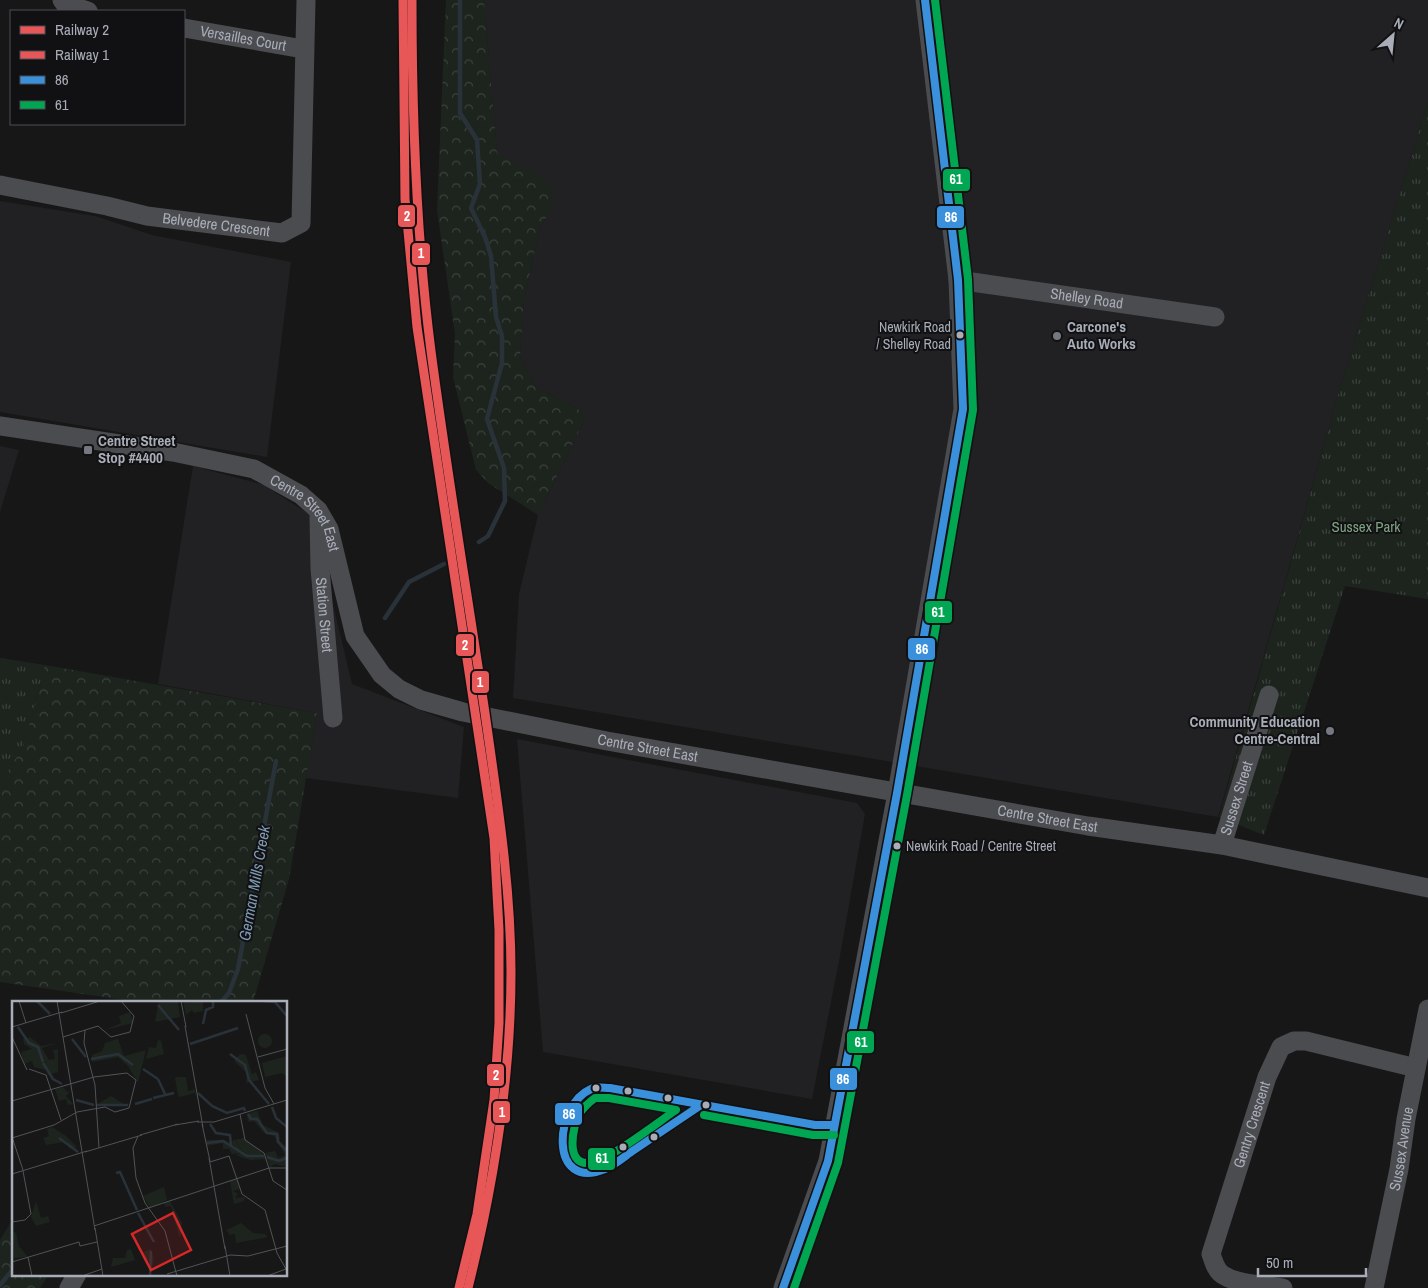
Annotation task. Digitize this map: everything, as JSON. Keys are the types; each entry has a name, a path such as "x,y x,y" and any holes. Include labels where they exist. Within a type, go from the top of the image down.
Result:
{"street":[{"path":"62,0 65,4 85,10"},
{"name":"Belvedere Crescent","path":"0,185 107,206 147,216 282,233 301,223 303,49 306,0"},
{"path":"783,1288 828,1161 897,792 962,408 958,280 925,0"},
{"name":"Versailles Court","path":"185,28 303,49"},
{"name":"Shelley Road","path":"958,280 1215,316"},
{"name":"Centre Street East","path":"0,426 173,452 254,469 301,495 318,510 329,529 355,636 382,675 406,693 421,700 457,711 496,719 1088,826 1222,845 1428,888"},
{"name":"Station Street","path":"318,510 320,568 333,718"},
{"name":"Sussex Street","path":"1222,845 1269,695"},
{"name":"Sussex Avenue","path":"1374,1288 1399,1169 1428,1009"},
{"name":"Gentry Crescent","path":"1283,1288 1237,1280 1222,1275 1215,1266 1211,1254 1267,1076 1281,1047 1294,1041 1306,1041 1416,1068"},
{"path":"69,1288 76,1276"}],"shaded area":[{"path":"484,0 1428,0 1428,102 1340,388 1218,817 513,698 519,594 538,515 585,419 578,408 534,386 520,357 524,299 540,229 551,208 497,153"},
{"path":"0,201 95,216 152,235 291,262 267,457 0,412"},
{"path":"0,446 19,450 0,512"},
{"path":"193,466 264,485 312,516 352,684 464,727 458,798 306,778 317,713 158,684"},
{"path":"517,739 857,803 865,814 812,1099 543,1052"}],"green space":[{"path":"446,0 484,0 497,153 552,184 551,208 540,229 524,299 520,357 534,386 578,408 585,419 538,515 488,483 476,470 453,377 455,334 437,210"},
{"name":"Sussex Park","path":"1428,102 1428,599 1345,586 1264,835 1219,817 1340,388"},
{"path":"0,658 45,665 24,745 0,785"},
{"path":"45,665 317,713 289,879 253,1001 132,1001 0,982 0,784 24,745"},
{"path":"12,1220 12,1276 48,1276 40,1288 0,1288 0,1240"}],"waterway":[{"name":"German Mills Creek","path":"460,0 460,113 477,140 480,184 471,208 485,237 491,256 496,317 502,336 502,363 487,419 504,468 505,501 488,536 479,542"},
{"name":"German Mills Creek","path":"385,618 409,582 444,564"},
{"name":"German Mills Creek","path":"222,1001 229,993 238,969 276,761"},
{"name":"German Mills Creek","path":"0,1285 12,1270"}],"rail line":[{"name":"2","path":"403,0 405,199 417,327 494,838 499,930 499,1023 494,1100 477,1214 459,1288"},
{"name":"1","path":"412,0 418,220 426,307 444,442 485,713 509,907 510,1012 504,1092 486,1210 468,1288"}],"transit line":[{"name":"86","path":"783,1288 828,1161 897,793 963,409 958,280 925,0"},
{"name":"61","path":"794,1288 838,1163 907,795 973,410 968,279 935,0"},
{"name":"86","path":"701,1105 605,1169 587,1173 574,1168 566,1158 563,1144 564,1127 570,1111 579,1098 591,1089 596,1088 610,1088 815,1125 834,1125"},
{"name":"61","path":"595,1098 609,1098 676,1110 618,1150 595,1162 587,1163 580,1161 576,1157 572,1143 579,1114 595,1098"},
{"name":"61","path":"704,1115 813,1135 834,1135"}],"place":[{"name":"Newkirk Road / Shelley Road","path":"960,335"},
{"name":"Carcone's Auto Works","path":"1057,336"},
{"name":"Centre Street Stop #4400","path":"88,450"},
{"name":"Community Education Centre-Central","path":"1330,731"},
{"name":"Newkirk Road / Centre Street","path":"897,846"}]}
